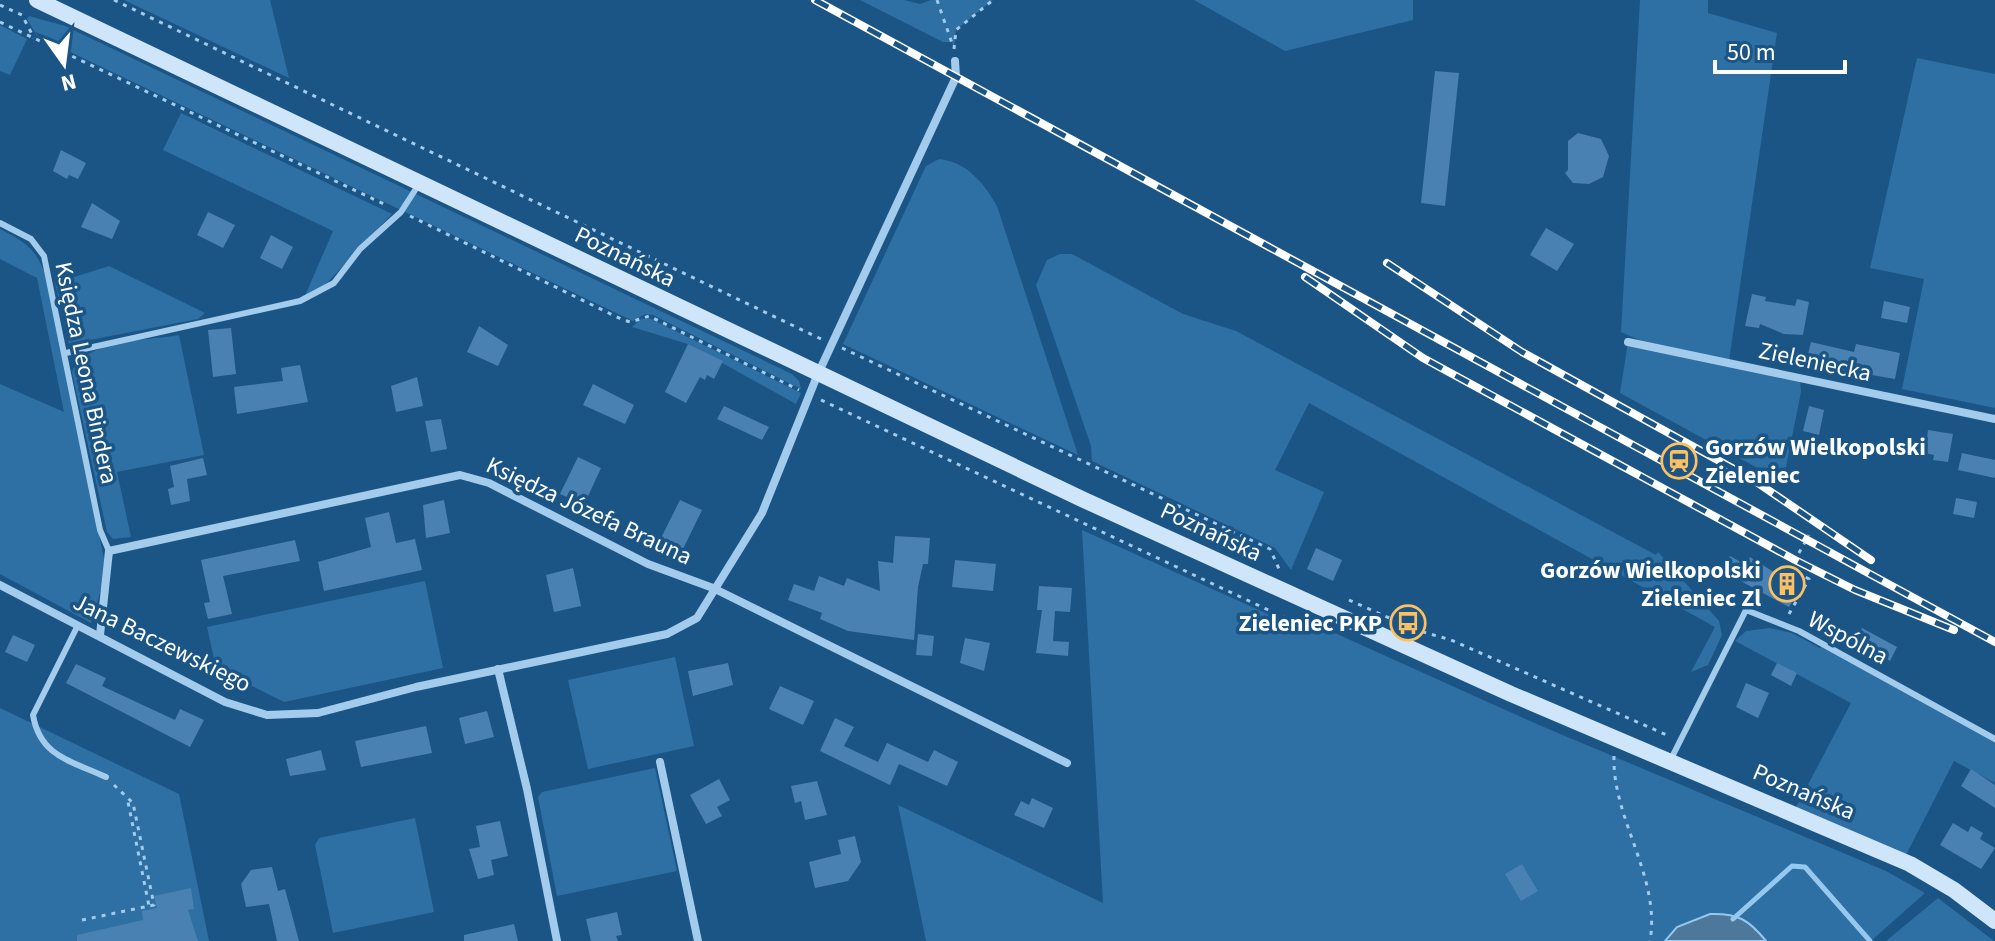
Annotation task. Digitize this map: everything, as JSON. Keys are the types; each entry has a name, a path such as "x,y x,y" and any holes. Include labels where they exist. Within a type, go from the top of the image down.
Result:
{"main road":[{"name":"Poznańska","path":"37,0 817,376 1259,581 1910,864 1992,919"}],"street":[{"name":"Jana Baczewskiego","path":"0,585 225,702 267,715 318,713 498,669 667,634 697,618 762,513 817,376 956,77 955,61"},
{"name":"Zieleniecka","path":"1628,342 1995,419"},
{"name":"Księdza Józefa Brauna","path":"109,551 460,475 489,483 648,564 713,588 1067,763"},
{"path":"100,635 109,551"},
{"path":"498,669 527,789 557,941"},
{"path":"660,762 698,941"}],"lane":[{"path":"66,353 300,301 334,283 360,249 401,212 419,184"},
{"name":"Księdza Leona Bindera","path":"0,223 40,246 66,353 100,530 109,551"},
{"name":"Wspólna","path":"1670,761 1746,610 1784,625 1995,739"},
{"path":"78,625 33,715 35,729 48,750 106,777"}],"path":[{"path":"114,0 1270,549 1283,574"},
{"path":"937,0 954,50"},
{"path":"955,61 956,30 993,0"},
{"path":"0,5 22,15 34,38"},
{"path":"0,22 623,320 631,322 649,316 809,395 1217,587 1296,623 1307,625"},
{"path":"1784,625 1809,579 1790,569 1809,535"},
{"path":"1347,599 1416,630 1451,640 1680,742"},
{"path":"1614,753 1617,783 1651,902 1650,941"},
{"path":"82,920 154,905 133,803 106,777"}],"shaded area":[{"path":"124,0 270,0 289,78"},
{"path":"860,0 904,0 920,4 931,0 993,0 956,30 954,49 952,42 943,42"},
{"path":"1194,0 1413,0 1413,20 1285,51"},
{"path":"1640,0 1708,0 1708,13 1777,33 1729,361 1646,343 1621,332"},
{"path":"29,16 65,26 792,374 799,381 801,389 653,315 645,314 633,321 37,36 27,19"},
{"path":"0,25 27,39 10,75 0,71"},
{"path":"1917,58 1995,74 1995,408 1902,389 1924,279 1870,268"},
{"path":"181,113 392,214 325,285 304,298 333,231 163,150"},
{"path":"939,159 966,169 986,189 997,206 1078,455 843,344 926,166"},
{"path":"0,229 29,247 46,277 104,559 102,586 91,623 0,574 0,384 64,412 37,278 0,259"},
{"path":"1060,254 1072,254 1183,314 1236,331 1656,555 1658,552 1719,621 1722,635 1708,665 1691,672 1715,627 1309,403 1275,470 1324,492 1291,570 1275,548 1092,461 1091,446 1036,285 1047,260"},
{"path":"109,266 205,313 198,319 69,344 55,283"},
{"path":"649,318 801,393 796,404 688,344 632,327 641,319"},
{"path":"179,335 204,455 117,472 131,537 113,539 107,532 72,372 90,353 104,347"},
{"path":"1628,342 1800,379 1801,392 1783,482 1620,393"},
{"path":"1082,530 1292,625 1337,634 1539,725 1886,871 1925,893 1871,941 926,941 898,805 1103,903"},
{"path":"425,581 443,668 284,702 216,668 207,627"},
{"path":"1770,628 1792,633 1820,648 1823,645 1995,739 1995,783 1954,761 1903,861 1793,813 1851,703 1735,641 1746,631"},
{"path":"675,657 694,746 588,769 568,680"},
{"path":"0,708 179,794 209,941 0,941"},
{"path":"655,768 677,871 557,896 538,797 542,792"},
{"path":"415,818 434,912 333,933 315,845 319,838"},
{"path":"1938,898 1994,941 1886,941"},
{"path":"1710,914 1742,919 1766,941 1665,941 1677,927"}],"building":[{"path":"1435,71 1459,73 1445,206 1421,203"},
{"path":"1578,133 1601,139 1609,156 1603,177 1589,184 1573,183 1565,173 1568,170 1568,141"},
{"path":"61,150 86,163 78,179 69,175 67,179 53,171"},
{"path":"92,203 120,221 112,239 81,227"},
{"path":"208,212 235,225 223,248 197,235"},
{"path":"1546,228 1574,244 1557,271 1530,255"},
{"path":"271,235 293,247 282,269 260,258"},
{"path":"1752,294 1766,297 1765,301 1795,306 1797,299 1809,302 1803,335 1784,334 1760,324 1759,328 1745,326"},
{"path":"1884,301 1910,307 1907,323 1881,318"},
{"path":"479,326 508,345 498,366 467,352"},
{"path":"231,328 236,374 213,377 208,330"},
{"path":"1811,342 1854,352 1856,344 1900,353 1895,379 1825,367 1826,362 1807,358"},
{"path":"688,344 723,361 714,379 707,375 705,380 700,377 686,403 665,392"},
{"path":"300,365 308,402 237,414 234,387 283,381 281,368"},
{"path":"417,377 423,406 396,412 391,386"},
{"path":"593,384 634,405 625,424 583,405"},
{"path":"724,406 769,427 762,440 717,419"},
{"path":"1809,406 1824,410 1819,435 1803,431"},
{"path":"441,419 447,449 431,452 425,421"},
{"path":"1928,430 1953,434 1948,462 1933,460 1934,455 1925,453"},
{"path":"1962,453 1995,460 1995,478 1958,470"},
{"path":"578,457 601,468 584,505 560,494"},
{"path":"203,458 207,475 187,479 190,501 171,505 168,489 174,487 170,466"},
{"path":"1956,498 1977,502 1974,518 1953,514"},
{"path":"444,500 450,533 426,538 423,505"},
{"path":"680,500 702,510 683,549 661,538"},
{"path":"389,512 396,543 415,539 422,570 324,591 318,562 371,547 365,518"},
{"path":"895,536 930,538 928,564 923,564 918,587 914,640 848,631 820,619 822,613 788,600 794,584 814,591 819,576 844,586 847,578 880,591 878,561 893,563"},
{"path":"295,540 300,561 223,576 232,614 208,619 204,603 210,602 201,560"},
{"path":"1316,548 1342,560 1333,581 1307,569"},
{"path":"1730,556 1746,565 1750,557 1791,583 1788,587 1798,592 1789,607 1722,571"},
{"path":"955,560 996,564 993,591 952,587"},
{"path":"573,568 581,606 554,612 546,575"},
{"path":"1039,586 1072,588 1070,612 1055,611 1053,641 1069,642 1068,656 1036,653 1042,610 1037,610"},
{"path":"1862,628 1897,647 1890,661 1856,640"},
{"path":"918,634 934,636 932,656 916,655"},
{"path":"13,635 35,645 27,662 5,652"},
{"path":"965,638 990,643 984,671 960,663"},
{"path":"728,663 733,685 693,696 688,671"},
{"path":"1777,663 1797,673 1791,686 1771,675"},
{"path":"76,664 106,678 102,686 175,720 180,709 204,720 190,747 66,683"},
{"path":"1746,683 1769,693 1758,718 1736,707"},
{"path":"780,686 814,701 803,725 769,709"},
{"path":"487,711 494,737 465,744 459,718"},
{"path":"835,718 854,727 844,746 878,762 887,743 928,762 934,750 958,762 947,786 899,764 890,785 820,751"},
{"path":"426,726 432,753 361,767 355,741"},
{"path":"321,750 326,770 290,776 286,759"},
{"path":"1971,769 1995,785 1995,808 1961,786"},
{"path":"719,779 730,800 717,807 722,816 706,824 690,795"},
{"path":"817,781 827,815 805,820 801,801 795,803 791,786"},
{"path":"1032,798 1053,808 1044,828 1014,815 1021,801 1029,805"},
{"path":"500,821 508,856 491,860 494,875 478,879 469,849 480,847 476,826"},
{"path":"1953,823 1968,832 1971,826 1983,833 1980,839 1995,848 1981,869 1940,845"},
{"path":"855,836 861,862 848,881 815,888 809,862 841,854 838,840"},
{"path":"1522,864 1538,891 1521,901 1505,874"},
{"path":"272,867 278,891 285,889 299,941 277,941 269,904 246,907 241,884 251,870"},
{"path":"191,888 194,909 188,910 198,941 77,941 77,935 143,920 142,911 157,908 154,896"},
{"path":"617,912 622,935 616,936 618,941 591,941 586,919"},
{"path":"514,924 518,941 464,941 464,935"}],"waterway":[{"path":"1733,919 1792,866 1805,867 1870,941"}],"railway":[{"path":"815,0 1995,642"},
{"path":"1387,263 1522,352 1752,479 1871,560"},
{"path":"1305,277 1423,358 1795,560 1855,590 1954,630"}],"place":[{"name":"Gorzów Wielkopolski Zieleniec","path":"1679,461"},
{"name":"Gorzów Wielkopolski Zieleniec Zl","path":"1787,584"},
{"name":"Zieleniec PKP","path":"1408,623"}]}
